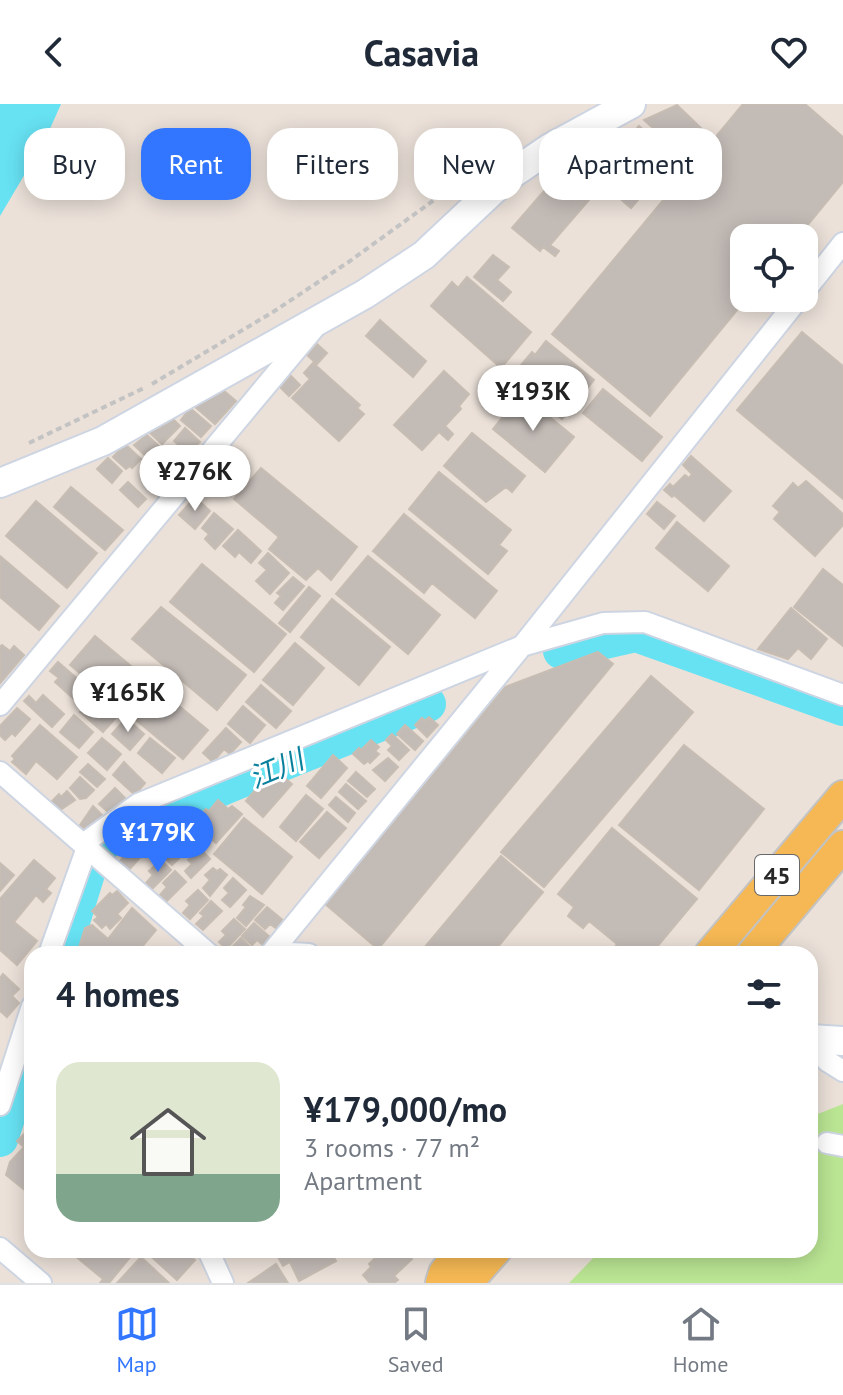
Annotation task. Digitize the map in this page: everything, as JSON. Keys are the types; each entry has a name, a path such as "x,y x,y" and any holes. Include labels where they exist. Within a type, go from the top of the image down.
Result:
{"main road":[{"name":"45","path":"717,946 843,796"},
{"name":"45","path":"759,946 843,846"},
{"path":"441,1283 444,1273 456,1258"},
{"path":"467,1283 489,1258"}],"street":[{"path":"0,483 103,441 323,318 415,262 506,178 550,148 631,104"},
{"path":"818,274 843,243"},
{"path":"277,946 522,646 788,312"},
{"path":"0,705 323,318"},
{"path":"52,946 90,839 138,804 522,646 603,623 645,622 843,695"},
{"path":"0,772 200,946"},
{"path":"0,1105 24,1031"},
{"path":"825,1040 827,1061 843,1071"},
{"path":"0,1248 41,1283"},
{"path":"212,1258 223,1283"}],"path":[{"path":"22,447 142,389 273,312 434,200"}],"green space":[{"path":"843,1104 843,1283 569,1283 593,1258 818,1258 818,1114"}],"water":[{"path":"0,104 61,104 50,128 24,128 24,175 0,216"}],"building":[{"path":"743,104 805,104 843,137 843,182 808,224 730,224 730,312 735,312 650,416 552,334 663,200 722,200 722,129"},
{"path":"677,105 701,128 653,128 644,120"},
{"path":"539,197 539,200 589,200 550,245 559,251 555,256 543,247 540,251 512,228"},
{"path":"622,200 638,200 631,208"},
{"path":"493,255 509,267 497,280 511,292 503,301 474,277"},
{"path":"467,277 531,332 501,368 431,306 452,282 458,288"},
{"path":"380,320 426,361 413,377 366,336"},
{"path":"802,332 843,366 843,499 737,410"},
{"path":"546,341 594,380 562,419 511,377"},
{"path":"317,344 327,353 317,364 307,355"},
{"path":"313,363 360,405 357,408 364,414 339,441 292,398 310,379 304,373"},
{"path":"444,371 469,394 459,406 461,409 445,426 453,434 448,440 439,432 422,450 394,425"},
{"path":"291,376 300,385 289,396 280,387"},
{"path":"222,389 236,401 215,424 194,406"},
{"path":"603,389 662,437 642,461 583,413"},
{"path":"521,394 574,437 545,472 493,429"},
{"path":"190,408 211,426 201,437 181,420"},
{"path":"172,418 180,426 162,444 150,433 164,423 166,425"},
{"path":"185,428 200,442 187,453 174,441"},
{"path":"472,433 525,476 512,492 506,487 486,502 444,466"},
{"path":"147,435 161,448 150,460 134,445"},
{"path":"125,444 141,459 132,468 126,469 113,457"},
{"path":"166,451 182,465 173,477 156,462"},
{"path":"691,456 731,491 704,521 664,490 670,484 673,487 685,475 689,478 692,474 683,465"},
{"path":"108,458 122,471 112,483 97,469"},
{"path":"151,463 170,480 161,489 142,472"},
{"path":"261,468 357,547 331,580 318,568 306,580 269,549 279,537 234,499"},
{"path":"439,472 511,530 499,545 507,551 488,574 409,509"},
{"path":"806,481 843,514 843,525 815,556 774,519 780,512 773,506 793,483 798,488"},
{"path":"128,482 146,499 138,507 120,490"},
{"path":"71,487 123,530 105,550 54,507"},
{"path":"195,497 210,511 195,529 179,515"},
{"path":"36,501 97,553 67,588 6,536"},
{"path":"657,502 675,516 664,529 647,514"},
{"path":"214,513 233,529 215,549 205,539 209,534 202,528"},
{"path":"404,514 497,591 475,618 432,583 424,593 373,551"},
{"path":"677,522 729,566 708,591 656,548"},
{"path":"238,530 261,551 251,563 239,552 235,557 223,546"},
{"path":"268,553 289,573 270,594 256,581 267,570 259,563"},
{"path":"0,556 59,606 39,630 0,597"},
{"path":"368,556 440,615 408,654 336,594"},
{"path":"202,564 286,634 254,672 170,602"},
{"path":"823,569 843,585 843,646 794,607"},
{"path":"293,577 304,586 283,610 275,603 281,596 277,593"},
{"path":"309,587 320,596 290,632 279,623"},
{"path":"332,599 390,647 359,685 301,637"},
{"path":"161,607 246,675 217,710 132,639"},
{"path":"791,608 827,639 811,659 798,648 788,659 758,649"},
{"path":"95,636 208,730 183,759 70,665"},
{"path":"295,643 324,668 293,705 263,680"},
{"path":"2,645 10,651 14,646 24,655 1,682 0,647"},
{"path":"598,652 613,664 380,946 374,946 325,904 505,687"},
{"path":"58,662 87,687 75,700 55,682 59,678 50,671"},
{"path":"651,676 693,712 544,887 501,852"},
{"path":"261,685 291,711 276,728 246,702"},
{"path":"95,694 119,714 103,732 80,712"},
{"path":"43,695 64,714 52,727 24,701 29,696 36,703"},
{"path":"243,706 265,725 250,743 228,724"},
{"path":"17,708 30,719 15,736 12,733 5,740 0,735 0,726"},
{"path":"74,715 93,732 79,748 60,732"},
{"path":"429,717 438,725 427,737 415,725 422,718 425,721"},
{"path":"126,718 144,734 130,750 112,734"},
{"path":"40,725 77,757 57,779 36,761 26,774 12,762 15,759 12,756"},
{"path":"405,725 423,741 415,750 397,734"},
{"path":"226,728 241,742 230,754 224,749 213,762 203,753"},
{"path":"392,734 409,750 399,760 388,750 392,746 386,740"},
{"path":"102,738 121,754 107,770 88,753"},
{"path":"150,738 175,758 162,773 138,753"},
{"path":"371,740 379,747 375,751 379,754 370,763 364,764 353,754"},
{"path":"684,745 764,809 699,890 619,825"},
{"path":"333,755 347,768 321,798 307,786"},
{"path":"388,758 398,767 385,781 373,770"},
{"path":"124,762 145,783 135,795 113,775"},
{"path":"88,764 105,779 97,787 80,772"},
{"path":"356,772 375,789 367,797 348,781"},
{"path":"280,774 292,784 263,817 246,801 255,790 257,793"},
{"path":"80,777 94,790 86,798 80,799 70,788"},
{"path":"346,784 366,801 358,809 339,792"},
{"path":"115,788 126,799 110,814 99,804"},
{"path":"67,791 75,800 59,811 51,802"},
{"path":"306,795 323,809 296,841 280,827"},
{"path":"336,797 355,813 348,822 329,805"},
{"path":"218,800 228,809 232,806 242,814 216,843 197,826 205,817 201,814 206,809 209,811"},
{"path":"93,806 104,817 89,833 80,825"},
{"path":"327,812 346,828 319,858 300,842"},
{"path":"244,818 292,857 262,894 214,854"},
{"path":"166,824 173,831 152,853 145,845 148,842 145,839 157,827 160,830"},
{"path":"612,828 697,899 658,946 616,946 617,944 589,921 583,928 568,916 574,907 558,894"},
{"path":"177,836 183,841 186,838 193,845 172,865 165,858 174,849 169,844"},
{"path":"136,843 145,852 128,871 119,862"},
{"path":"200,848 210,859 191,878 185,871 192,864 188,860"},
{"path":"501,856 543,892 499,946 426,946"},
{"path":"34,860 55,878 46,889 51,893 43,902 36,895 14,922 37,941 33,946 24,946 24,957 17,965 0,950 0,899"},
{"path":"161,860 171,870 152,889 146,883 153,875 149,871"},
{"path":"0,863 14,875 0,891"},
{"path":"213,868 227,875 210,896 203,888 210,880 205,875"},
{"path":"175,871 186,882 167,901 160,895 167,887 163,883"},
{"path":"233,878 246,890 230,907 222,900 229,893 224,888"},
{"path":"198,890 208,900 190,919 183,913 190,905 186,901"},
{"path":"117,891 128,903 117,914 121,918 110,929 106,924 102,928 94,920 98,917 92,911 110,893 112,895"},
{"path":"250,896 264,905 246,926 237,918"},
{"path":"211,901 222,911 203,930 196,924 204,916 200,913"},
{"path":"267,907 284,921 277,929 270,924 265,929 255,920"},
{"path":"132,908 156,930 143,946 79,946 85,928 92,925 108,939"},
{"path":"234,919 245,929 229,946 219,942 226,935 222,931"},
{"path":"254,923 270,937 263,945 257,940 252,945 242,936"},
{"path":"241,938 249,946 233,946"},
{"path":"3,974 19,989 12,996 19,1003 7,1017 0,1011 0,978"},
{"path":"24,1134 24,1147 17,1141"},
{"path":"24,1147 24,1190 6,1175 10,1162"},
{"path":"78,1258 129,1258 109,1283 100,1283 103,1279"},
{"path":"142,1258 169,1283 117,1283"},
{"path":"153,1258 195,1260 177,1280"},
{"path":"278,1258 334,1258 336,1261 299,1281 290,1262 283,1266"},
{"path":"375,1258 412,1259 394,1276 398,1280 394,1283 370,1283 363,1275 371,1267 369,1264"},
{"path":"276,1264 288,1283 248,1283"}],"waterway":[{"name":"江川","path":"561,651 636,634 843,708"},
{"name":"江川","path":"64,946 94,851 110,838 226,786 428,704"},
{"name":"江川","path":"0,1139 24,1067"}]}
